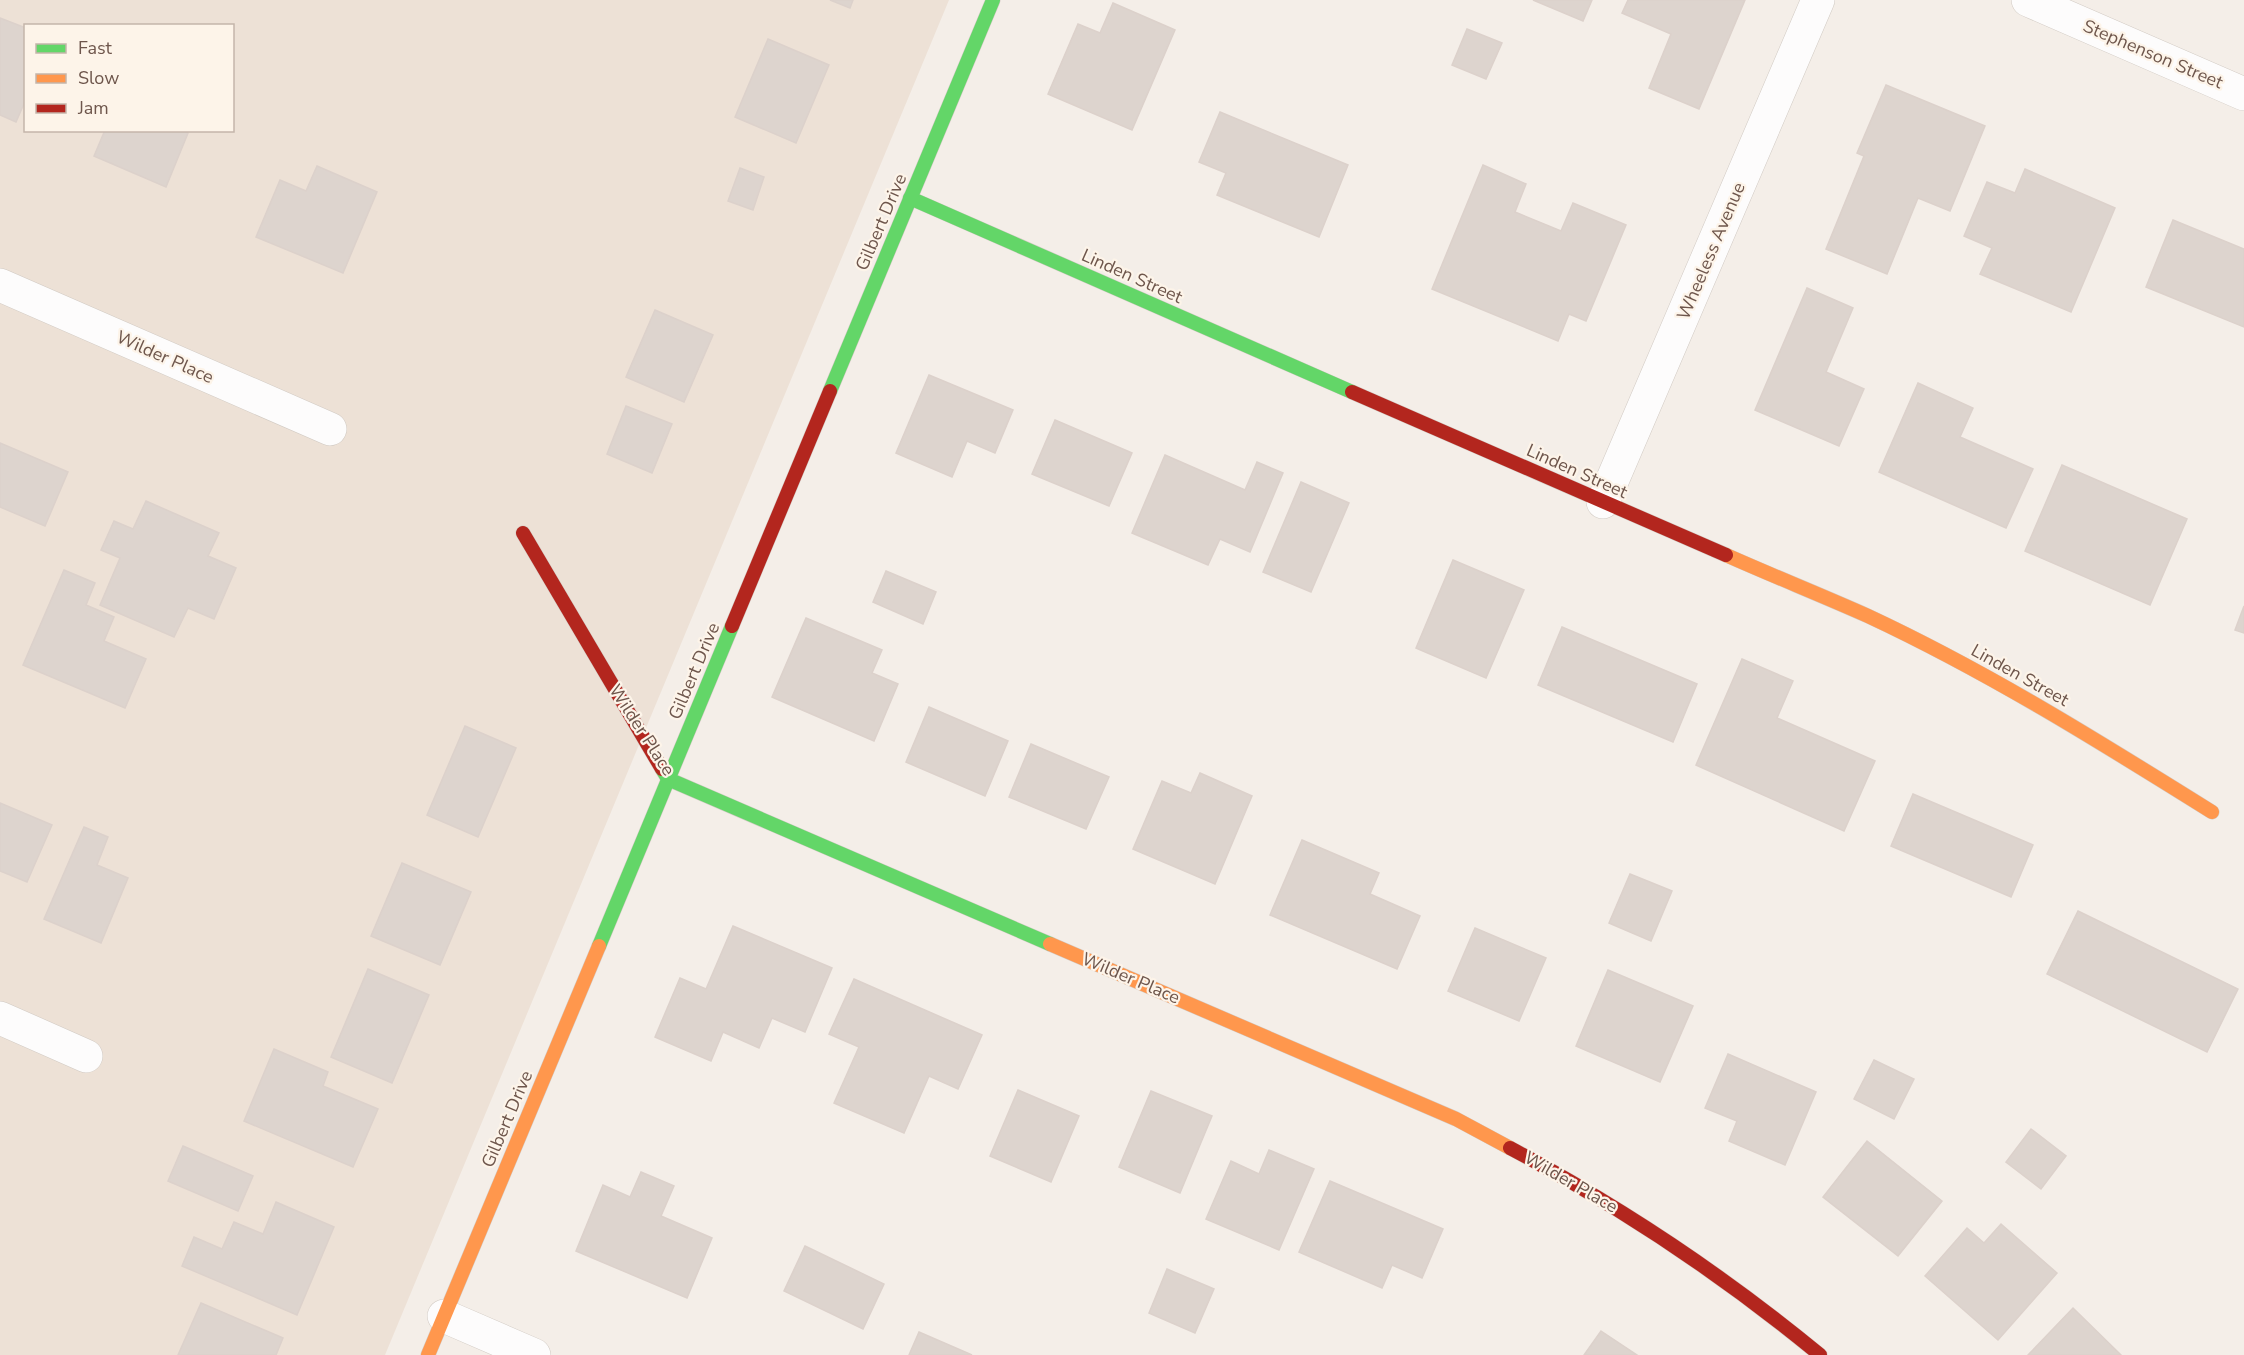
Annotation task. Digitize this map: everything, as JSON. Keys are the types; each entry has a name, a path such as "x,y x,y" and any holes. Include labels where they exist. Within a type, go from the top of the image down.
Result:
{"street":[{"name":"Gilbert Drive","path":"428,1355 993,0"},
{"name":"Wheeless Avenue","path":"1603,502 1818,0"},
{"name":"Stephenson Street","path":"2028,0 2244,94"},
{"name":"Linden Street","path":"910,198 1869,617 1940,652 2078,728 2212,812"},
{"name":"Wilder Place","path":"0,285 330,429"},
{"name":"Wilder Place","path":"523,533 668,779 1456,1119 1578,1184 1645,1225 1773,1316 1820,1355"},
{"path":"0,1018 86,1056"},
{"path":"444,1316 534,1355"}],"shaded area":[{"path":"0,0 949,0 385,1355 0,1355"}],"building":[{"path":"830,0 853,0 850,8"},
{"path":"1533,0 1592,0 1583,21"},
{"path":"1628,0 1745,0 1699,109 1649,88 1671,34 1622,13"},
{"path":"1113,3 1175,30 1132,130 1048,94 1078,24 1100,33"},
{"path":"0,18 24,27 24,104 16,122 0,115"},
{"path":"1467,29 1502,43 1486,79 1452,65"},
{"path":"768,39 829,65 796,143 735,117"},
{"path":"1886,85 1985,126 1950,211 1918,198 1887,274 1826,249 1864,156 1857,153"},
{"path":"1220,112 1348,165 1319,237 1217,195 1226,173 1199,162"},
{"path":"104,132 188,133 166,187 94,156"},
{"path":"1483,165 1526,184 1515,212 1561,231 1573,203 1626,225 1586,321 1569,314 1558,341 1432,289"},
{"path":"317,166 377,192 343,273 256,237 280,180 306,191"},
{"path":"740,168 764,177 753,210 728,201"},
{"path":"2025,169 2115,208 2071,312 1980,274 1992,248 1964,236 1987,182 2015,193"},
{"path":"2173,220 2244,249 2244,327 2146,287"},
{"path":"1807,288 1853,308 1826,372 1864,389 1839,446 1755,410"},
{"path":"655,310 713,335 684,402 626,377"},
{"path":"929,375 1013,410 995,453 967,441 952,477 896,453"},
{"path":"1918,383 1973,408 1960,437 2033,469 2006,528 1879,472"},
{"path":"626,406 672,424 652,473 607,454"},
{"path":"1055,420 1132,453 1109,506 1032,474"},
{"path":"0,443 68,472 45,526 0,507"},
{"path":"1165,455 1245,490 1257,462 1283,473 1250,552 1220,539 1208,565 1132,533"},
{"path":"2062,465 2187,519 2150,605 2025,551"},
{"path":"1301,482 1349,503 1311,592 1263,572"},
{"path":"146,501 219,533 208,556 236,568 214,619 188,608 174,637 100,605 120,558 101,550 114,521 133,529"},
{"path":"1453,560 1524,590 1486,678 1416,648"},
{"path":"64,570 95,583 86,605 114,617 104,641 146,659 125,708 23,665"},
{"path":"886,571 936,592 923,624 873,602"},
{"path":"2244,606 2244,633 2235,630"},
{"path":"806,618 882,650 872,673 898,684 874,741 772,697"},
{"path":"1562,627 1697,684 1673,742 1538,685"},
{"path":"1742,659 1793,681 1777,718 1875,761 1844,831 1696,765"},
{"path":"929,707 1008,741 985,796 906,762"},
{"path":"465,726 516,748 478,837 427,815"},
{"path":"1031,744 1109,777 1086,829 1009,797"},
{"path":"1200,773 1252,796 1215,884 1133,849 1162,781 1191,793"},
{"path":"1913,794 2033,845 2011,897 1891,846"},
{"path":"0,803 52,825 27,882 0,871"},
{"path":"84,827 108,837 97,865 128,878 101,943 44,919"},
{"path":"1302,840 1379,873 1370,894 1420,916 1397,969 1270,915"},
{"path":"402,863 471,892 440,965 371,936"},
{"path":"1630,874 1672,891 1651,941 1609,923"},
{"path":"2078,911 2238,989 2207,1052 2047,974"},
{"path":"733,926 832,968 805,1032 772,1018 759,1048 723,1032 711,1061 655,1037 680,978 706,989"},
{"path":"1475,928 1546,958 1519,1021 1448,991"},
{"path":"368,969 429,995 392,1083 331,1057"},
{"path":"1608,970 1693,1006 1660,1082 1576,1046"},
{"path":"854,979 982,1035 958,1089 929,1076 904,1133 834,1103 859,1047 829,1034"},
{"path":"274,1049 328,1072 323,1086 378,1109 353,1167 244,1121"},
{"path":"1728,1054 1816,1092 1785,1165 1729,1141 1737,1121 1705,1108"},
{"path":"1874,1060 1914,1079 1894,1119 1854,1099"},
{"path":"1018,1090 1079,1116 1051,1182 990,1156"},
{"path":"1151,1091 1212,1116 1180,1193 1119,1167"},
{"path":"2031,1129 2066,1156 2041,1189 2006,1162"},
{"path":"1867,1141 1942,1201 1898,1256 1823,1197"},
{"path":"183,1146 253,1176 238,1211 168,1181"},
{"path":"1269,1150 1314,1169 1279,1250 1206,1219 1231,1161 1259,1174"},
{"path":"641,1172 674,1186 661,1216 712,1238 687,1298 576,1251 603,1185 630,1197"},
{"path":"1330,1181 1443,1229 1422,1278 1392,1265 1382,1288 1299,1252"},
{"path":"276,1202 334,1227 297,1315 182,1266 194,1237 222,1249 234,1222 263,1234"},
{"path":"2001,1224 2057,1273 1998,1340 1925,1276 1967,1228 1984,1243"},
{"path":"805,1246 884,1284 863,1329 784,1291"},
{"path":"1167,1269 1214,1289 1195,1333 1149,1313"},
{"path":"201,1303 283,1338 276,1355 178,1355"},
{"path":"2073,1308 2121,1355 2028,1355"},
{"path":"1601,1331 1637,1355 1584,1355"},
{"path":"919,1332 972,1355 909,1355"}],"traffic: fast":[{"path":"830,391 993,0"},
{"path":"910,198 1352,392"},
{"path":"599,946 732,626"},
{"path":"662,769 668,779 1050,944"}],"traffic: slow":[{"path":"1726,555 1868,616 1957,660 2086,734 2212,812"},
{"path":"1050,944 1456,1119 1510,1148"},
{"path":"428,1355 599,946"}],"traffic: jam":[{"path":"732,626 830,391"},
{"path":"1352,392 1726,555"},
{"path":"523,533 662,769"},
{"path":"1510,1148 1592,1194 1709,1270 1820,1355"}]}
